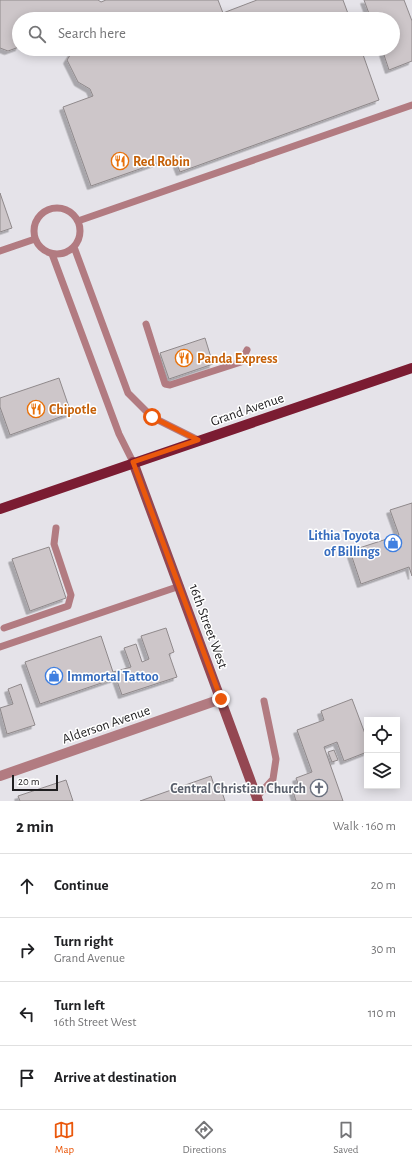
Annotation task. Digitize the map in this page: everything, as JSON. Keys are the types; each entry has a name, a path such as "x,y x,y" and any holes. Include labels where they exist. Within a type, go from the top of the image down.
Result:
{"main road":[{"name":"Grand Avenue","path":"0,509 133,462 412,368"}],"street":[{"name":"16th Street West","path":"133,462 180,586 257,799"},
{"name":"Alderson Avenue","path":"0,776 221,699"}],"lane":[{"path":"78,221 412,105"},
{"path":"50,209 70,212 78,221 80,234 74,247 65,253 52,254 39,246 35,239 35,224 39,217 50,209"},
{"path":"0,251 35,239"},
{"path":"74,247 128,393 152,417 198,440"},
{"path":"52,254 119,434 133,462"},
{"path":"146,324 165,384 170,385 241,362 247,350"},
{"path":"4,628 68,606 71,595 54,544 56,528"},
{"path":"0,647 180,586"},
{"path":"257,799 274,779 276,759 264,701"}],"building":[{"path":"0,0 98,0 101,2 106,0 218,0 223,12 12,12 12,50 8,51 0,48"},
{"path":"257,0 343,0 347,12 226,12"},
{"path":"364,0 404,0 412,21 412,61 389,70 384,56 400,56 400,12 368,12"},
{"path":"70,56 363,56 379,100 180,172 174,157 91,186 63,107 93,96 90,89 78,82 67,60"},
{"path":"0,193 12,228 0,232"},
{"path":"205,338 213,364 169,379 160,353"},
{"path":"59,378 71,413 10,435 0,407 0,398"},
{"name":"Lithia Toyota of Billings","path":"412,503 412,576 409,567 361,584 350,551 399,535 390,510"},
{"path":"49,547 66,598 30,611 12,559"},
{"path":"166,628 174,652 169,654 177,677 122,695 116,678 40,704 25,662 101,636 113,672 131,667 124,648 136,644 142,662 149,659 141,636"},
{"path":"21,684 35,725 7,734 0,708 13,704 8,689"},
{"path":"352,699 364,731 364,753 344,761 337,742 324,747 343,801 296,801 292,788 299,786 296,778 312,772 297,730 324,720 321,711"},
{"path":"334,750 338,760 332,762 328,752"},
{"path":"211,776 215,788 220,786 225,801 140,801"},
{"path":"66,780 73,801 20,801 18,796"}],"place":[{"name":"Red Robin","path":"120,161"},
{"name":"Panda Express","path":"184,358"},
{"name":"Chipotle","path":"36,409"},
{"name":"Lithia Toyota of Billings","path":"393,543"},
{"name":"Immortal Tattoo","path":"54,676"},
{"name":"Central Christian Church","path":"319,788"}],"route":[{"path":"152,417 198,440 133,462 221,699"}]}
